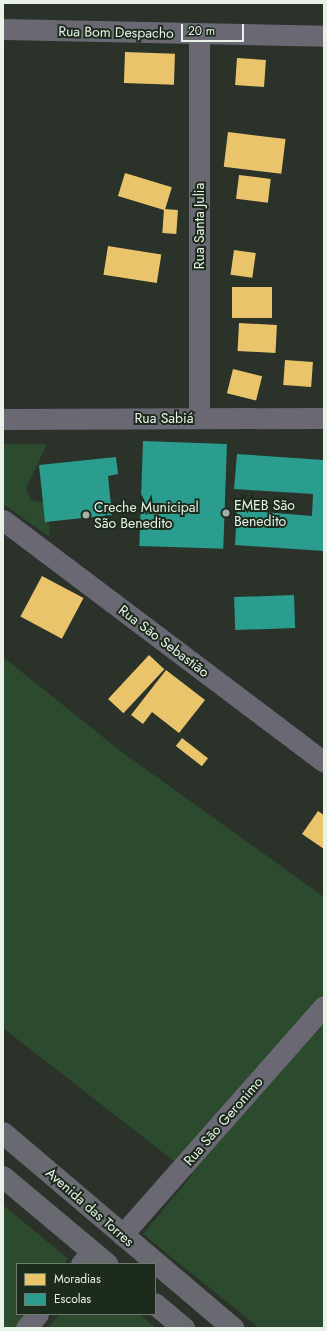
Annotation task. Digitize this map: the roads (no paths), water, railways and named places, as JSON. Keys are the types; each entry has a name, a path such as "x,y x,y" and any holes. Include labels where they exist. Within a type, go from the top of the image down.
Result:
{"main road":[{"name":"Avenida das Torres","path":"3,1133 155,1263"},
{"path":"3,1176 93,1260"},
{"name":"Avenida das Torres","path":"156,1263 233,1328"},
{"path":"156,1305 184,1328"}],"street":[{"name":"Rua Bom Despacho","path":"3,29 324,36"},
{"name":"Rua Santa Julia","path":"199,34 199,418"},
{"name":"Rua Sabiá","path":"3,419 324,418"},
{"name":"Rua São Sebastião","path":"3,520 324,762"},
{"name":"Rua São Geronimo","path":"122,1235 324,1006"},
{"path":"26,1328 37,1315"}],"place":[{"name":"EMEB São Benedito","path":"226,513"},
{"name":"Creche Municipal São Benedito","path":"86,515"}]}
